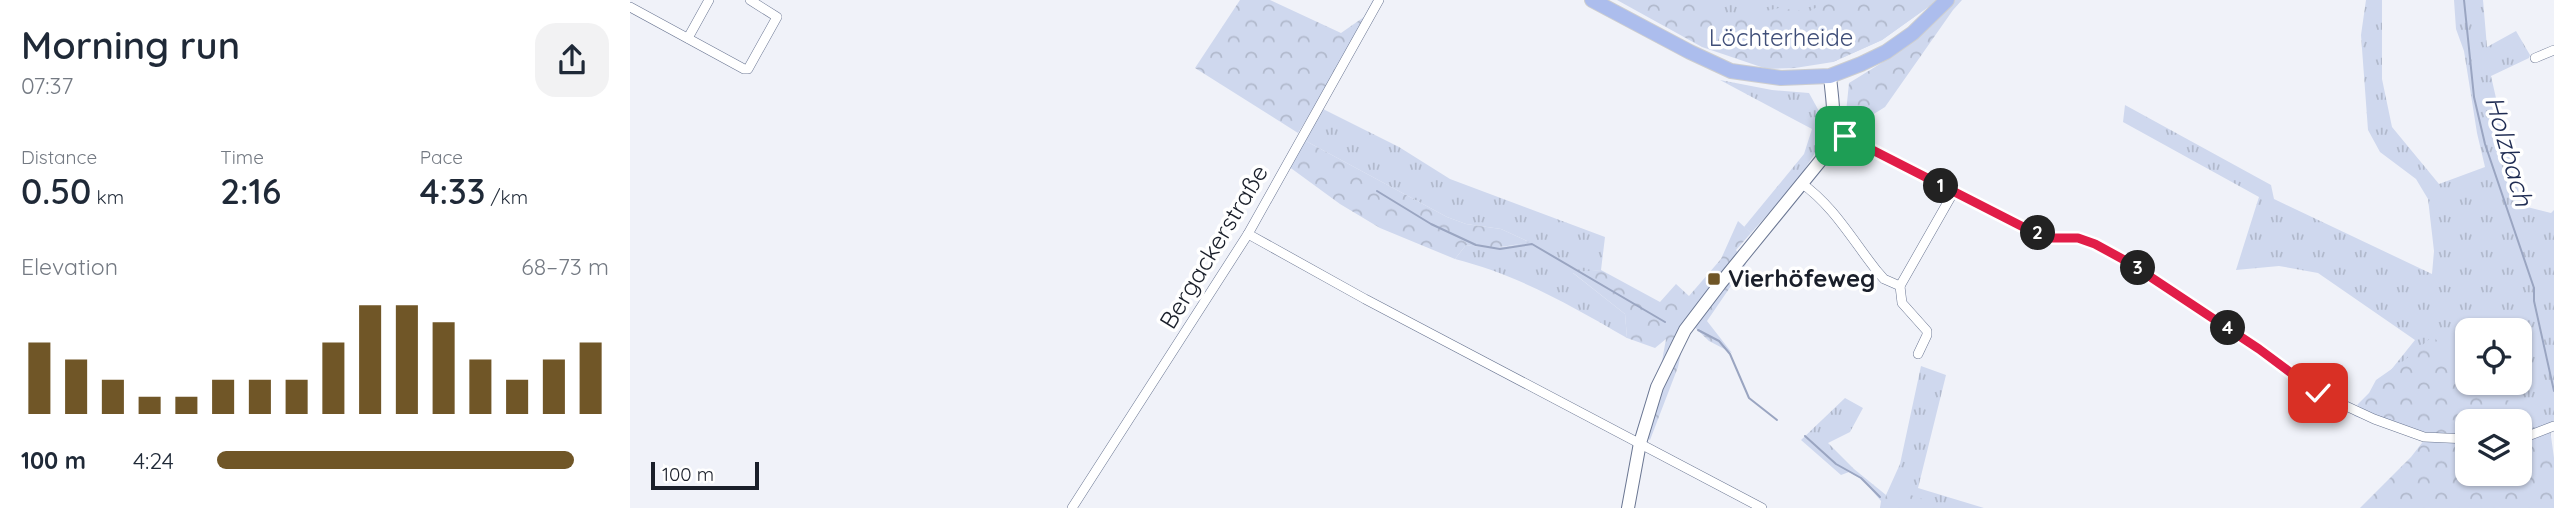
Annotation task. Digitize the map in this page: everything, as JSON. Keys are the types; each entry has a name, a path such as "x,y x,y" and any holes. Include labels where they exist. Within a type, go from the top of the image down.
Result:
{"main road":[{"path":"1592,0 1731,71 1781,78 1830,76 1886,52 1913,33 1947,0"},
{"path":"1628,508 1640,443 1657,387 1685,330 1821,160 1833,134 1830,76"}],"street":[{"path":"688,38 709,0"},
{"path":"630,7 748,69 777,17 750,0"},
{"name":"Bergackerstraße","path":"1072,508 1248,234 1379,0"},
{"path":"2535,58 2554,50"},
{"path":"1833,134 1845,136 2031,231 2053,238 2078,238 2095,244 2128,262 2259,349 2318,393 2374,419 2424,437 2455,438"},
{"path":"1801,183 1829,208 1884,279 1900,286"},
{"path":"1918,354 1927,331 1902,303 1900,286 1953,193"},
{"path":"1248,234 1365,299 1762,508"},
{"path":"2532,434 2552,427"}],"green space":[{"path":"1240,0 1270,0 1341,33 1364,17 1373,0 1382,0 1298,133 1195,68"},
{"name":"Löchterheide","path":"1617,0 1685,0 1722,21 1779,8 1808,12 1830,0 1938,0 1882,40 1833,62 1767,69 1702,47"},
{"name":"Löchterheide","path":"1652,0 1938,0 1882,40 1833,62"},
{"path":"1954,0 1962,0 1885,107 1861,122 1860,141 1844,132 1849,83 1906,46 1930,26"},
{"path":"2366,0 2382,0 2382,79 2392,127 2439,184 2485,167 2464,51 2456,29 2454,0 2483,0 2487,47 2516,31 2530,55 2529,58 2491,76 2523,206 2551,213 2554,210 2554,428 2532,434 2532,409 2455,409 2455,425 2415,435 2354,416 2415,340 2318,273 2279,266 2236,270 2259,197 2123,122 2125,105 2271,185 2274,199 2432,274 2434,251 2428,199 2416,179 2380,152 2368,130 2361,35"},
{"path":"1720,80 1772,90 1809,93 1820,113 1822,142 1796,183 1751,233 1744,227 1804,154 1812,129"},
{"path":"1319,107 1399,147 1450,179 1605,237 1601,270 1573,273 1625,314 1627,338 1523,283 1455,259 1466,245 1497,247 1527,241 1501,229 1466,224 1447,217 1304,140"},
{"path":"1304,140 1447,217 1466,224 1501,229 1529,242 1498,247 1466,245 1455,259 1380,228 1340,204 1288,166"},
{"path":"1738,221 1751,233 1736,250 1746,264 1707,321 1732,353 1709,341 1688,321 1678,367 1650,440 1636,433 1650,387 1662,361 1666,339 1655,348 1627,338 1625,314 1572,272 1601,270 1660,302 1676,284 1689,296 1721,259"},
{"path":"2433,336 2455,361 2455,395 2493,395 2510,401 2511,409 2455,409 2455,486 2532,486 2532,434 2550,429 2554,458 2554,508 2360,508 2411,457 2425,439 2421,432 2357,405 2369,393 2376,380"},
{"path":"1921,366 1946,375 1918,488 1984,508 1880,508 1881,501 1863,480 1849,472 1841,475 1801,440 1845,398 1863,408 1850,432 1828,443 1886,495 1900,464"},
{"path":"1890,488 1949,508 1880,508"}],"waterway":[{"name":"Holzbach","path":"2464,0 2474,97 2485,144 2534,288 2534,301 2554,391"},
{"path":"1377,191 1431,224 1476,245 1500,249 1532,244 1665,322"},
{"path":"1698,330 1719,341 1730,354 1749,398 1777,420"},
{"path":"1805,436 1836,464 1861,478 1880,497"}],"place":[{"name":"Vierhöfeweg","path":"1714,279"}],"route":[{"path":"1845,136 2031,231 2053,238 2078,238 2095,244 2128,262 2259,349 2318,393"}]}
